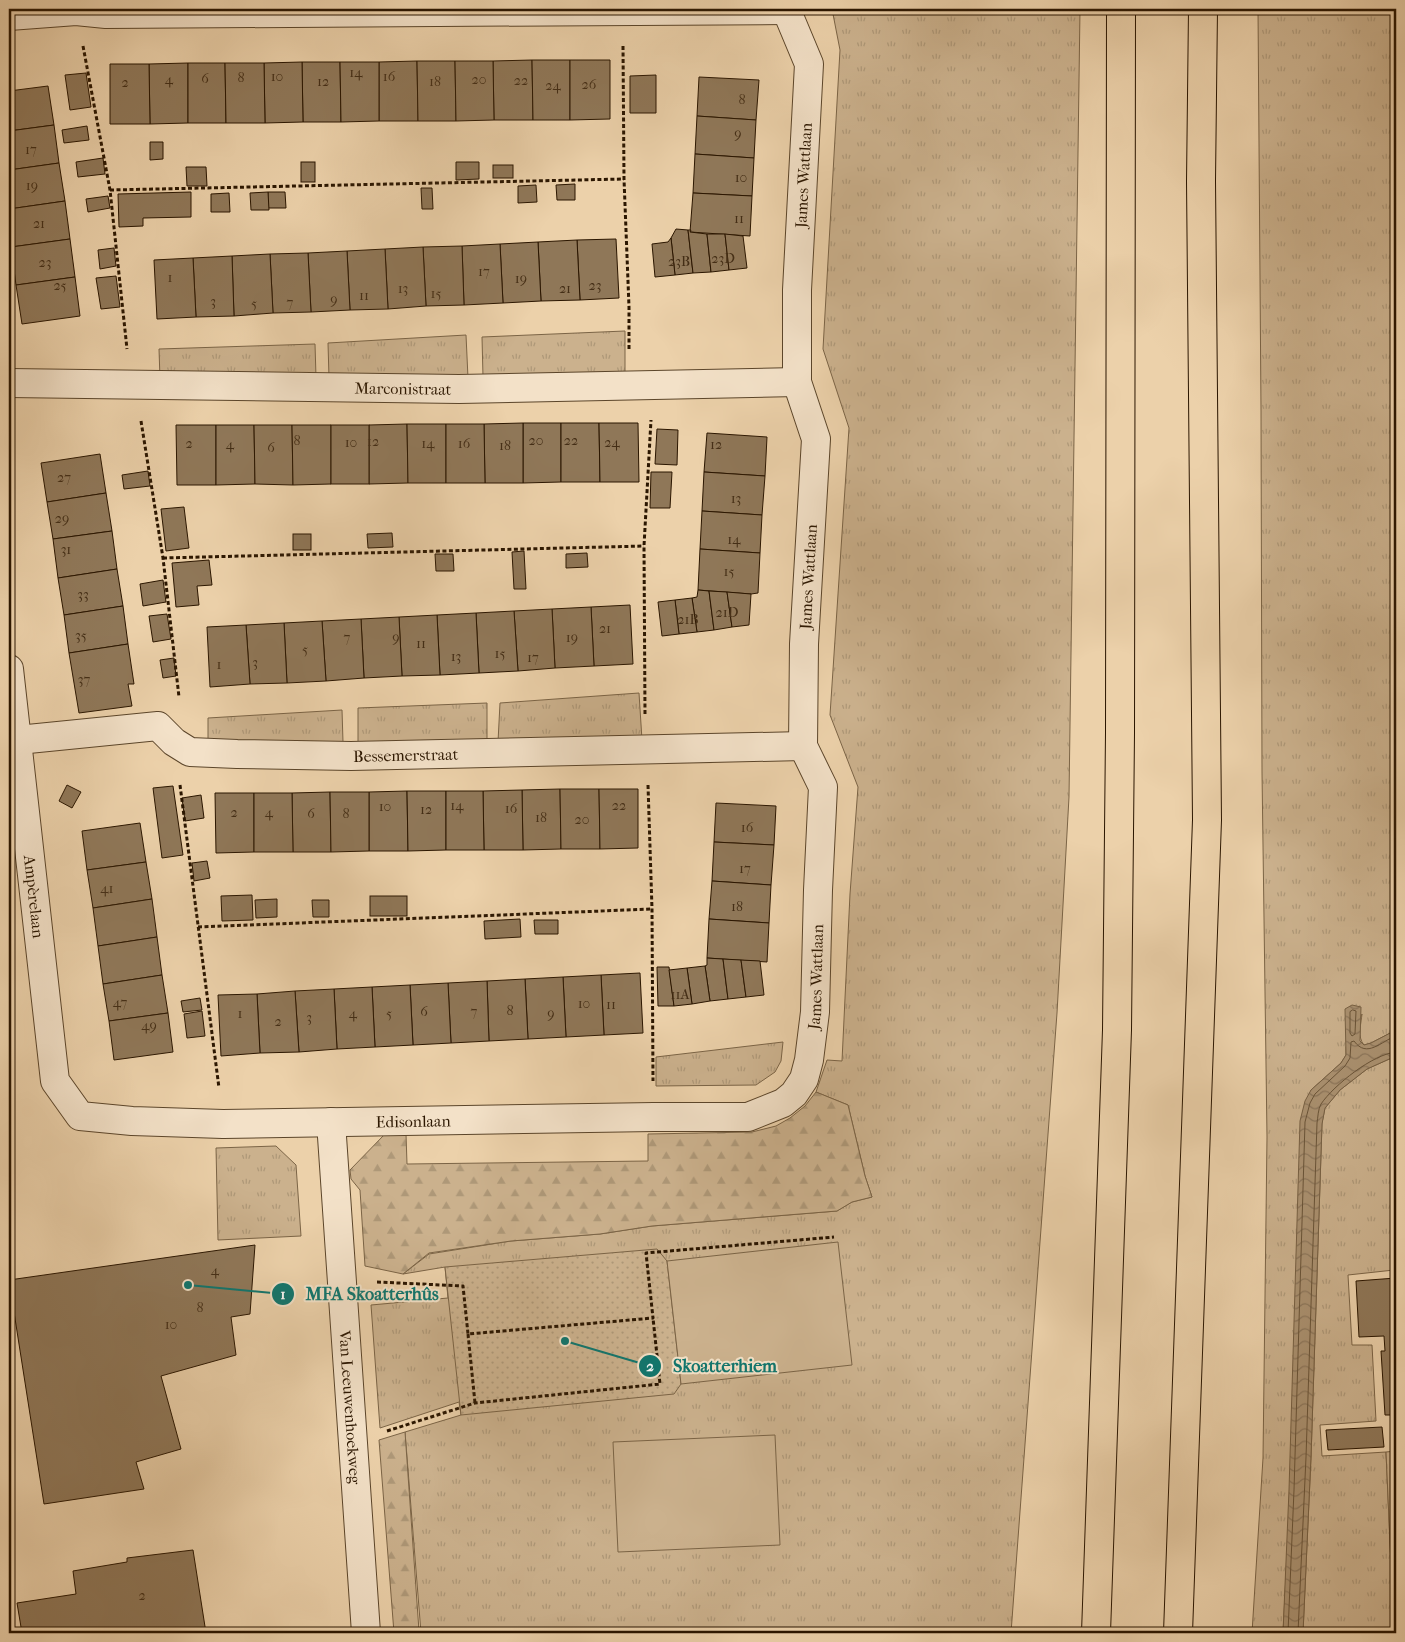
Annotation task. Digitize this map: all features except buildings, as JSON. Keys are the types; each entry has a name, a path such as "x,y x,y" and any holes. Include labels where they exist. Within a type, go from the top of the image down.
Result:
{"highway":[{"path":"1096,1633 1117,1030 1120,734 1121,9"},
{"path":"1178,1633 1207,820 1201,181 1203,9"}],"street":[{"path":"9,16 76,11 116,14 786,9"},
{"name":"James Wattlaan","path":"748,1117 783,1103 794,1094 804,1079 809,1060 815,1012 823,787 803,746 804,644 816,439 797,382 797,290 810,64 786,9"},
{"name":"Marconistraat","path":"9,383 460,389 797,382"},
{"name":"Ampèrelaan","path":"9,669 55,1081 80,1116"},
{"name":"Bessemerstraat","path":"18,740 158,726 174,742 190,752 351,756 803,746"},
{"name":"Edisonlaan","path":"80,1116 132,1121 223,1124 634,1117 748,1117"},
{"name":"Van Leeuwenhoekweg","path":"330,1122 366,1633"}],"path":[{"path":"76,11 110,190 126,345 136,385 163,558 181,712 174,742 223,1124"},
{"path":"623,11 624,179 629,307 628,387"},
{"path":"110,190 624,179"},
{"path":"163,558 644,546"},
{"path":"198,927 652,909"},
{"path":"353,1442 475,1403 660,1384 646,1253 834,1237"},
{"path":"342,1280 463,1286 475,1403"},
{"path":"468,1334 653,1318"}],"green space":[{"path":"832,9 1080,9 1069,797 1057,1013 1011,1633 421,1633 405,1432 461,1415 459,1402 380,1428 371,1305 448,1298 445,1267 403,1274 429,1254 511,1241 600,1234 652,1226 837,1211 852,1202 872,1197 848,1105 816,1092 827,1060 842,1061 850,894 858,787 830,715 849,428 823,349 840,50"},
{"path":"1258,9 1396,9 1396,1030 1364,1045 1360,1034 1362,1014 1346,1047 1346,1055 1341,1063 1311,1090 1283,1633 1252,1633 1263,1458 1267,1137 1262,772"},
{"path":"625,331 625,375 483,377 482,337"},
{"path":"466,335 468,378 329,378 328,343"},
{"path":"315,344 316,377 160,379 159,349"},
{"path":"639,693 642,740 498,742 500,703"},
{"path":"487,703 487,742 358,742 358,708"},
{"path":"342,710 343,742 208,740 208,718"},
{"path":"783,1042 781,1061 775,1072 756,1085 656,1086 656,1057"},
{"path":"1396,1056 1396,1199 1391,1200 1394,1270 1348,1275 1352,1345 1372,1345 1376,1421 1320,1425 1322,1456 1386,1452 1394,1633 1303,1633 1322,1123 1325,1108 1340,1090 1367,1069"},
{"path":"816,1092 848,1105 872,1197 852,1202 837,1211 652,1226 600,1234 511,1241 429,1253 403,1274 365,1266 360,1190 351,1179 350,1170 384,1135 406,1134 407,1164 648,1161 648,1134 752,1132 776,1126 805,1106"},
{"path":"276,1146 296,1165 301,1236 218,1240 216,1148"},
{"path":"838,1242 852,1365 681,1384 667,1261"},
{"path":"657,1249 667,1261 681,1384 674,1394 461,1415 445,1267"},
{"path":"405,1432 419,1631 421,1633 394,1633 379,1440"},
{"path":"775,1435 780,1545 618,1552 613,1442"},
{"path":"1396,1451 1396,1633 1394,1633 1386,1452"}],"water":[{"path":"1352,1005 1361,1007 1360,1041 1364,1045 1371,1043 1396,1030 1396,1056 1367,1069 1340,1090 1325,1108 1322,1124 1303,1633 1283,1633 1300,1121 1305,1101 1311,1090 1341,1063 1346,1055 1345,1009"}],"place":[{"name":"MFA Skoatterhûs","path":"188,1285"},
{"name":"Skoatterhiem","path":"565,1341"}]}
